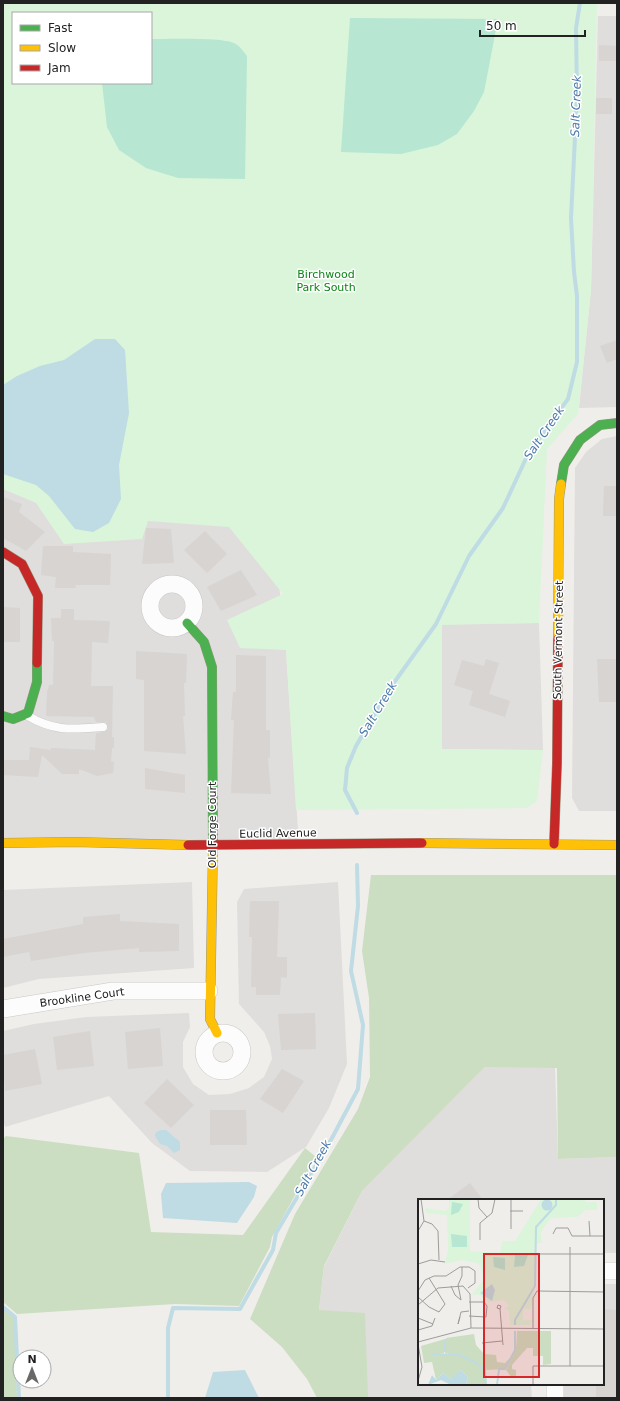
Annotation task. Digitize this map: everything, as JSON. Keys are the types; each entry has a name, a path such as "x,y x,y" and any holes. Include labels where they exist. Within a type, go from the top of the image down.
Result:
{"street":[{"name":"South Vermont Street","path":"554,844 559,499 564,465 580,440 600,425 617,423"},
{"path":"3,552 22,564 38,596 37,682 28,713 14,720 3,716"},
{"name":"Old Forge Court","path":"187,623 200,634 209,649 212,666 213,846 209,990 210,1019 218,1033"},
{"name":"Euclid Avenue","path":"3,843 75,842 213,846 383,843 617,845"},
{"name":"Brookline Court","path":"3,1008 113,990 209,990"},
{"path":"604,1271 617,1271"},
{"path":"555,1385 555,1398"}],"lane":[{"path":"26,714 44,725 68,729 103,728"}],"shaded area":[{"path":"3,3 218,3 286,650 299,845 3,843"},
{"path":"598,16 617,16 617,407 579,408 591,290"},
{"path":"617,436 617,811 579,811 572,798 575,468 586,452 602,439"},
{"path":"539,623 543,750 442,749 442,624"},
{"path":"192,882 194,968 39,979 3,988 3,890"},
{"path":"338,882 347,1064 329,1108 306,1147 267,1172 190,1171 152,1143 109,1096 5,1127 3,1119 3,1031 34,1024 86,1017 189,1013 190,1027 183,1042 183,1067 193,1084 209,1095 230,1094 249,1088 264,1077 272,1059 270,1046 264,1032 239,1004 237,902 244,889"},
{"path":"485,1067 555,1067 558,1159 617,1157 617,1253 604,1253 604,1199 418,1199 418,1385 531,1385 532,1398 368,1398 319,1310 324,1267 362,1191"},
{"path":"604,1284 617,1284 617,1398 564,1398 564,1385 604,1385"}],"green space":[{"name":"Birchwood Park South","path":"3,3 597,3 591,290 578,414 547,449 539,623 442,625 442,749 543,750 537,801 527,808 296,810 286,650 240,648 227,620 283,594 229,527 148,521 142,539 64,544 36,503 3,489"},
{"path":"350,18 498,19 484,92 474,111 457,134 438,145 401,154 341,152"},
{"path":"152,39 227,41 238,45 247,56 245,179 178,178 146,168 119,150 107,127 102,84 152,84"},
{"path":"371,875 617,875 617,1157 558,1159 557,1068 485,1067 362,1191 324,1266 319,1310 365,1313 368,1398 317,1398 307,1379 282,1347 250,1319 295,1214 358,1109 370,1077 369,998 362,951"},
{"path":"6,1136 139,1153 151,1232 243,1235 305,1148 316,1157 272,1237 270,1247 239,1306 175,1304 17,1314 3,1302 3,1139"},
{"path":"3,1307 15,1317 16,1349 12,1349 12,1389 17,1389 17,1398 3,1398"}],"water":[{"path":"95,339 115,339 125,350 129,413 119,465 121,499 109,523 93,532 75,529 49,496 36,485 3,474 3,385 17,376 40,366 64,360"},
{"path":"166,1130 180,1142 180,1150 174,1153 167,1146 160,1144 155,1136 156,1132"},
{"path":"249,1182 257,1186 254,1197 237,1223 163,1218 161,1194 166,1183"},
{"path":"245,1370 259,1398 205,1398 213,1372"}],"building":[{"path":"599,45 617,46 617,61 599,61"},
{"path":"596,98 612,98 612,114 596,114"},
{"path":"617,340 617,359 607,363 600,346"},
{"path":"604,486 617,486 617,516 603,516"},
{"path":"3,497 22,504 19,512 45,532 26,551 3,538"},
{"path":"146,528 171,529 174,563 142,564"},
{"path":"205,531 227,554 207,573 184,550"},
{"path":"43,546 73,546 73,552 111,554 110,585 75,585 76,588 55,588 56,577 41,575"},
{"path":"241,570 257,595 221,611 207,587"},
{"path":"3,607 20,608 20,642 3,642"},
{"path":"61,609 74,609 74,620 110,621 108,643 92,642 91,686 113,686 112,737 114,737 114,748 112,748 111,761 114,762 113,773 97,776 79,769 79,774 62,774 42,755 38,777 3,775 3,760 29,760 30,747 51,750 51,748 95,750 96,733 104,732 108,729 106,722 96,722 94,717 46,716 47,693 49,685 53,685 54,641 52,641 51,618 61,618"},
{"path":"136,651 187,654 186,683 184,683 185,716 183,716 186,754 144,751 144,680 136,679"},
{"path":"236,655 266,656 266,730 270,730 270,758 268,758 271,794 231,793 234,720 231,720 233,692 236,692"},
{"path":"486,659 499,663 489,694 510,701 505,717 469,705 473,691 454,685 462,660 484,666"},
{"path":"597,659 617,659 617,702 599,702"},
{"path":"145,768 185,775 185,793 145,789"},
{"path":"250,901 279,901 277,957 287,957 287,978 281,977 280,995 256,995 256,987 251,987 252,937 249,937"},
{"path":"120,914 120,921 179,924 179,951 139,952 139,948 84,953 31,961 29,952 3,957 3,939 83,924 83,917"},
{"path":"315,1013 316,1049 281,1050 278,1014"},
{"path":"160,1028 163,1066 128,1069 125,1032"},
{"path":"90,1031 94,1066 57,1070 53,1037"},
{"path":"35,1049 42,1084 5,1091 3,1055"},
{"path":"282,1069 304,1081 283,1113 260,1099"},
{"path":"167,1079 194,1105 171,1128 144,1103"},
{"path":"210,1110 246,1110 247,1145 210,1145"},
{"path":"470,1183 482,1199 448,1199"},
{"path":"604,1309 617,1310 617,1398 596,1398 596,1385 604,1385"}],"waterway":[{"name":"Salt Creek","path":"357,813 345,790 347,768 356,746 388,691 436,624 469,556 503,508 529,452 568,399 577,362 577,296 571,218 577,96 576,28 580,3"},
{"name":"Salt Creek","path":"168,1398 168,1328 173,1308 240,1309 273,1250 276,1233 332,1138 358,1089 363,1025 351,971 358,906 357,865"},
{"path":"3,1307 15,1317 19,1398"}],"traffic: fast":[{"path":"561,484 564,465 580,440 600,425 617,423"},
{"path":"187,623 204,642 212,667 213,846"},
{"path":"3,716 13,719 28,713 37,682 37,663"}],"traffic: slow":[{"path":"558,639 559,499 561,484"},
{"path":"3,843 75,842 188,845"},
{"path":"422,843 617,845"},
{"path":"213,846 210,1019 217,1033"}],"traffic: jam":[{"path":"3,552 22,564 38,596 37,663"},
{"path":"554,844 557,763 558,639"},
{"path":"188,845 422,843"}]}
